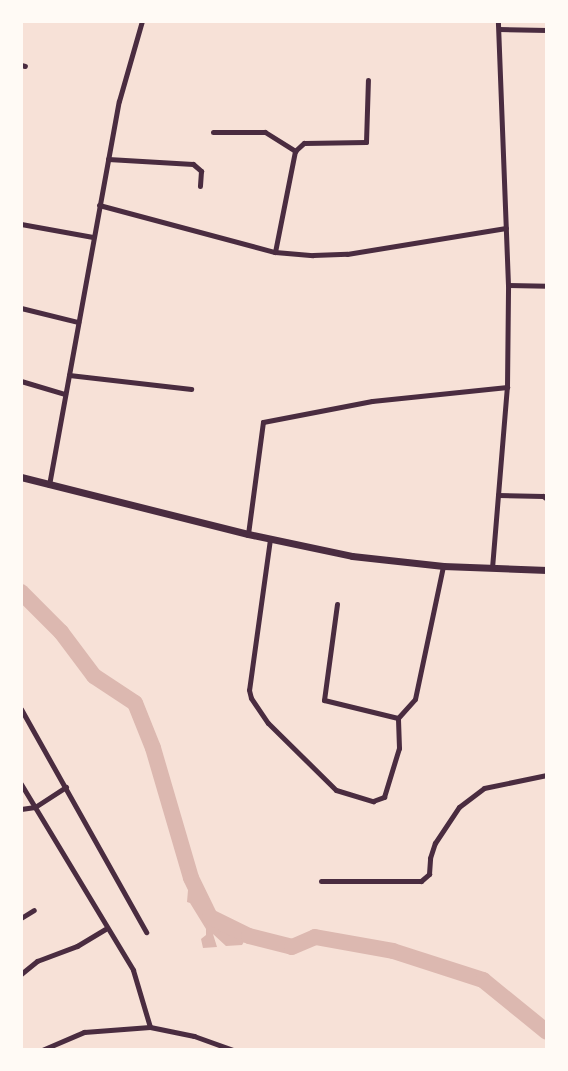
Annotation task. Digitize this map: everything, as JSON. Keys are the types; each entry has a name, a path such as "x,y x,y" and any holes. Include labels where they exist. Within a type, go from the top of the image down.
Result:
{"main road":[{"path":"21,477 248,534 384,561 547,570"}],"street":[{"path":"49,485 119,101 142,21"},
{"path":"492,568 507,387 508,285 498,21"},
{"path":"499,29 547,30"},
{"path":"275,253 295,151 304,144 366,142 368,80"},
{"path":"213,132 265,132 295,151"},
{"path":"108,159 192,164 201,171 200,186"},
{"path":"99,205 275,253 346,254 506,228"},
{"path":"21,224 93,237"},
{"path":"508,285 547,286"},
{"path":"21,308 78,322"},
{"path":"69,375 191,389"},
{"path":"21,381 65,394"},
{"path":"248,534 263,422 297,418 372,401 507,387"},
{"path":"498,495 543,496 547,499"},
{"path":"270,539 249,690 251,698 268,723 340,793 373,801 384,797 399,748 398,718 415,699 443,566"},
{"path":"337,604 324,700 398,718"},
{"path":"21,709 146,932"},
{"path":"321,881 414,881 427,878 435,843 459,807 484,789 495,785 547,775"},
{"path":"21,784 136,978 150,1027"},
{"path":"21,809 35,807 66,787"},
{"path":"21,918 34,910"},
{"path":"21,974 37,961 77,946 105,929"},
{"path":"42,1050 84,1032 150,1027 194,1036 233,1050"}],"shaded area":[{"path":"193,886 209,920 247,937 242,945 226,946 213,934 217,947 203,948 201,939 206,935 206,929 187,902 188,890"}],"waterway":[{"path":"21,592 61,632 94,676 135,703 153,748 191,878 210,917 249,936 292,947 315,937 393,951 483,980 547,1032"}]}
